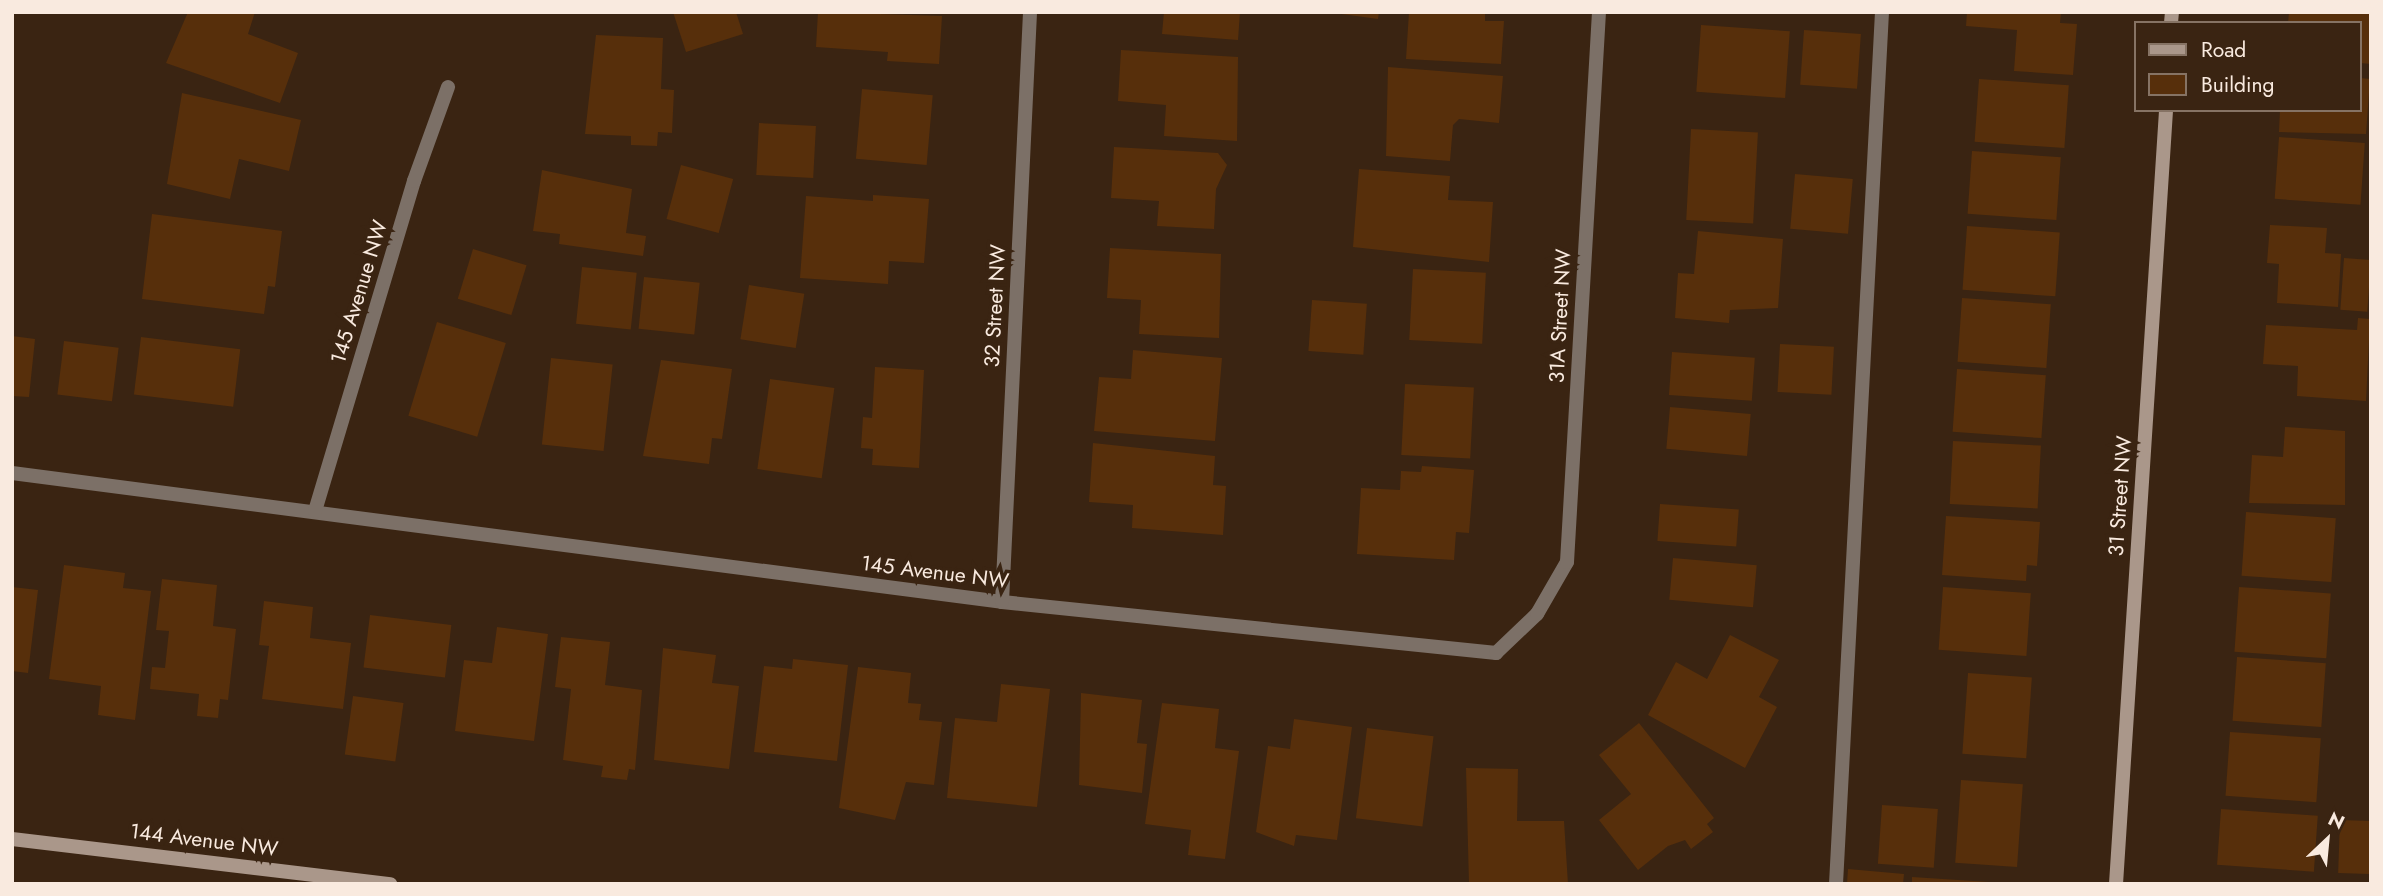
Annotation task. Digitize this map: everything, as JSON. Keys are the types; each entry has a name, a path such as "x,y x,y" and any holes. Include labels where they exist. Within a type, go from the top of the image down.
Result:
{"street":[{"name":"32 Street NW","path":"1002,602 1030,12"},
{"name":"31A Street NW","path":"1537,614 1567,562 1599,12"},
{"path":"1836,884 1882,12"},
{"name":"145 Avenue NW","path":"315,511 414,181 448,87"},
{"name":"31 Street NW","path":"2116,884 2166,112"},
{"name":"145 Avenue NW","path":"12,473 1002,602 1496,653 1537,614"},
{"name":"144 Avenue NW","path":"12,839 390,884"}],"building":[{"path":"188,12 255,12 248,34 298,53 280,103 166,63"},
{"path":"673,12 736,12 743,34 686,52"},
{"path":"818,12 942,16 939,64 887,61 888,52 816,47"},
{"path":"1164,12 1240,12 1238,40 1162,34"},
{"path":"1327,12 1379,12 1378,19"},
{"path":"1409,12 1485,12 1485,21 1504,21 1501,64 1406,59"},
{"path":"1967,12 2061,12 2060,23 2077,24 2073,75 2014,71 2017,30 1966,26"},
{"path":"2289,12 2371,12 2371,64 2362,63 2362,21 2288,21"},
{"path":"1701,25 1790,31 1785,98 1696,92"},
{"path":"1804,30 1861,34 1857,89 1800,85"},
{"path":"596,35 663,38 661,89 674,90 672,133 658,132 657,146 631,145 631,136 585,134"},
{"path":"1121,50 1238,57 1237,141 1164,136 1166,105 1118,101"},
{"path":"1388,67 1503,76 1499,123 1459,119 1453,125 1450,161 1386,156"},
{"path":"2362,78 2370,79 2366,134 2279,132 2280,112 2362,112"},
{"path":"1979,79 2069,85 2064,148 1975,142"},
{"path":"862,89 933,95 927,165 856,159"},
{"path":"182,93 301,120 289,171 239,159 230,199 167,184"},
{"path":"759,123 816,126 813,178 756,175"},
{"path":"1691,129 1758,133 1753,223 1686,220"},
{"path":"2279,137 2365,143 2360,205 2275,199"},
{"path":"1114,147 1218,153 1227,165 1216,189 1214,229 1157,226 1159,201 1111,198"},
{"path":"1972,151 2061,157 2056,220 1968,214"},
{"path":"681,165 733,179 719,233 667,219"},
{"path":"1359,169 1450,176 1448,200 1493,202 1489,262 1353,247"},
{"path":"542,170 632,189 626,233 646,236 643,256 559,244 560,234 533,231"},
{"path":"1795,174 1853,179 1848,234 1790,229"},
{"path":"873,195 929,199 924,263 889,261 888,284 800,278 806,196 873,201"},
{"path":"152,214 282,231 275,287 268,286 264,314 142,299"},
{"path":"2270,225 2327,228 2325,253 2341,254 2338,307 2277,303 2279,264 2267,263"},
{"path":"1967,226 2060,232 2055,296 1963,290"},
{"path":"1698,231 1783,239 1778,308 1730,310 1729,323 1675,318 1678,273 1694,274"},
{"path":"1110,248 1221,254 1219,338 1139,334 1141,300 1107,298"},
{"path":"473,249 527,265 511,315 458,299"},
{"path":"2344,258 2371,260 2367,312 2340,310"},
{"path":"582,267 637,273 631,329 576,324"},
{"path":"1413,269 1486,273 1482,344 1409,340"},
{"path":"644,277 700,283 694,335 639,329"},
{"path":"749,285 804,294 796,348 740,339"},
{"path":"1962,298 2051,304 2046,368 1958,362"},
{"path":"1312,300 1367,304 1363,355 1308,351"},
{"path":"2358,318 2370,319 2366,401 2297,396 2298,366 2263,364 2266,325 2357,330"},
{"path":"437,322 506,343 477,437 408,416"},
{"path":"12,336 35,339 29,397 12,396"},
{"path":"141,337 240,349 233,407 134,395"},
{"path":"64,341 119,348 112,401 57,395"},
{"path":"1780,344 1834,347 1831,395 1777,392"},
{"path":"1133,350 1222,358 1215,441 1094,431 1099,377 1131,379"},
{"path":"1672,352 1755,358 1752,401 1669,395"},
{"path":"551,358 613,364 604,451 542,445"},
{"path":"661,360 732,369 722,439 712,438 709,464 643,456"},
{"path":"875,367 924,370 919,468 872,465 873,449 861,448 863,417 872,418"},
{"path":"1957,369 2046,375 2041,438 1953,432"},
{"path":"770,379 834,388 822,478 757,469"},
{"path":"1405,384 1474,388 1470,459 1401,455"},
{"path":"1670,407 1751,414 1747,456 1666,449"},
{"path":"2285,427 2345,431 2345,505 2249,503 2252,455 2283,457"},
{"path":"1953,441 2041,446 2038,509 1950,504"},
{"path":"1093,443 1215,456 1213,485 1226,486 1223,535 1132,528 1133,505 1089,502"},
{"path":"1422,466 1474,470 1469,533 1456,532 1454,560 1357,554 1361,488 1400,490 1401,471 1421,472"},
{"path":"1660,504 1739,510 1736,546 1657,541"},
{"path":"2246,512 2336,518 2331,582 2242,576"},
{"path":"1946,516 2040,522 2037,566 2027,565 2026,581 1942,575"},
{"path":"1673,558 1757,565 1753,607 1669,600"},
{"path":"64,565 125,573 123,588 151,591 135,720 98,715 101,686 49,679"},
{"path":"162,579 217,585 213,626 236,629 228,700 220,699 218,718 197,716 199,694 150,689 152,667 165,668 169,631 156,630"},
{"path":"12,587 38,590 28,673 12,671"},
{"path":"1943,587 2031,593 2026,656 1939,650"},
{"path":"2239,587 2331,593 2326,658 2234,652"},
{"path":"264,601 313,607 310,638 351,643 343,709 262,699 269,646 259,645"},
{"path":"370,615 451,625 445,678 364,668"},
{"path":"497,627 548,634 534,741 455,731 464,660 492,663"},
{"path":"1730,635 1779,660 1759,697 1777,707 1745,768 1648,715 1676,662 1707,679"},
{"path":"561,637 610,642 605,685 642,690 635,770 629,769 627,780 601,777 603,766 563,760 571,689 555,687"},
{"path":"663,648 716,655 712,683 739,686 729,769 654,760"},
{"path":"2237,657 2326,663 2321,727 2233,721"},
{"path":"793,659 848,665 837,761 754,752 764,666 792,669"},
{"path":"858,667 911,673 908,703 921,704 919,720 942,722 934,785 906,782 895,820 839,808"},
{"path":"1968,673 2032,677 2026,758 1962,754"},
{"path":"1001,684 1050,689 1037,807 947,798 955,718 997,722"},
{"path":"1081,693 1142,700 1137,743 1147,744 1142,793 1079,785"},
{"path":"353,696 404,703 395,762 345,754"},
{"path":"1162,703 1219,709 1215,748 1239,751 1225,859 1188,855 1191,830 1145,824"},
{"path":"1294,719 1352,727 1337,840 1296,835 1294,846 1256,832 1268,746 1290,749"},
{"path":"1639,723 1714,818 1707,824 1713,832 1691,849 1685,840 1668,846 1638,870 1599,820 1631,794 1599,755"},
{"path":"1367,728 1434,736 1422,826 1356,818"},
{"path":"2230,732 2321,738 2316,802 2226,796"},
{"path":"1466,768 1518,769 1517,821 1564,821 1568,884 1469,884"},
{"path":"1961,780 2023,784 2017,867 1955,863"},
{"path":"1882,805 1938,809 1934,868 1878,864"},
{"path":"2221,809 2318,816 2314,872 2217,865"},
{"path":"2340,820 2371,821 2369,874 2338,873"},
{"path":"1848,869 1904,874 1903,884 1847,884"},
{"path":"1912,877 1989,882 1989,884 1912,884"}]}
